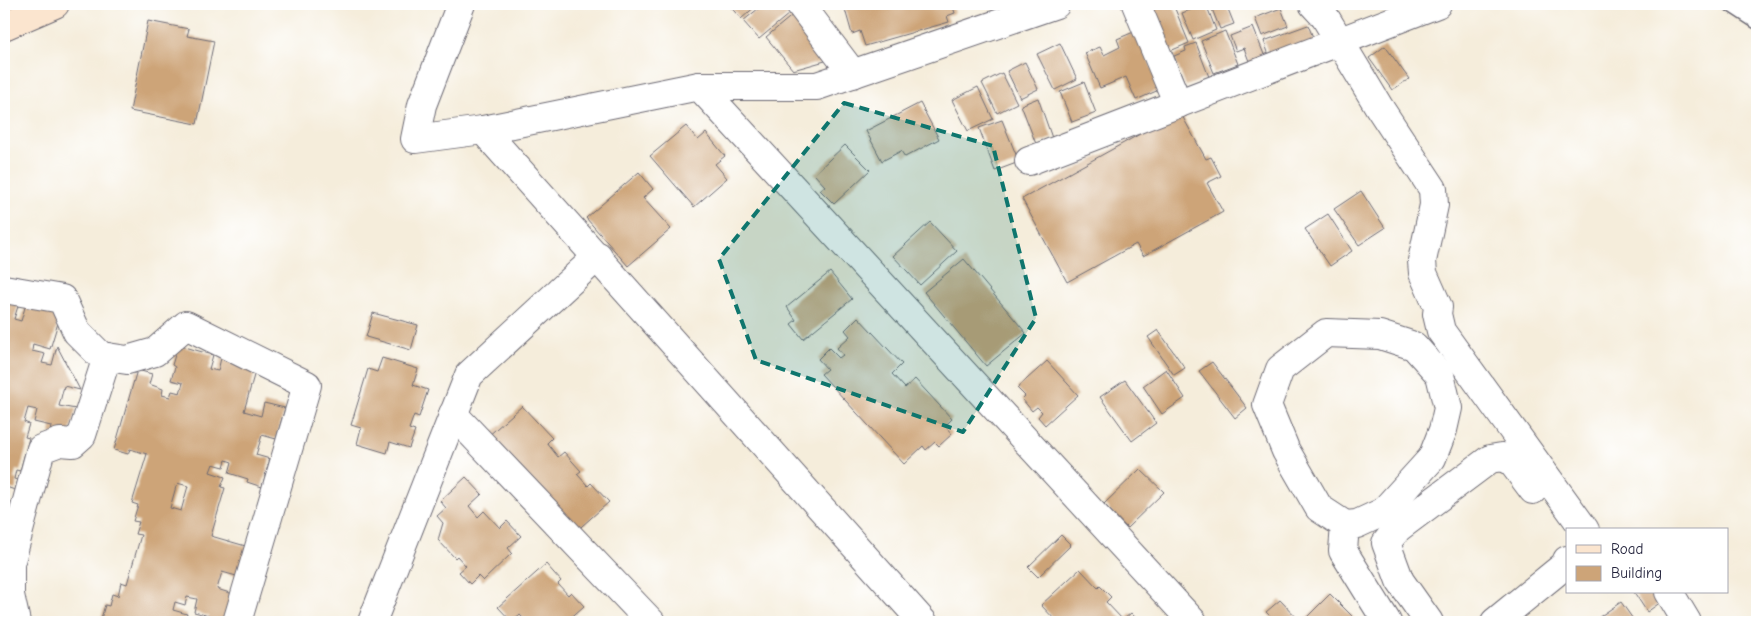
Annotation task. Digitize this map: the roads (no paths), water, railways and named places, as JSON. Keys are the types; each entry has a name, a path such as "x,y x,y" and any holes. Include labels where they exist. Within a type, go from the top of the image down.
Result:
{"street":[{"path":"4,26 56,4"},
{"path":"461,4 422,105 415,139 483,130 699,86 817,86 1056,4"},
{"path":"800,4 853,74"},
{"path":"1136,4 1178,104"},
{"path":"1313,4 1325,17 1379,108 1432,188 1434,205 1422,260 1423,273 1438,307 1437,314 1441,331 1584,528"},
{"path":"1029,161 1438,4"},
{"path":"699,86 1193,622"},
{"path":"483,130 598,256 923,622"},
{"path":"372,622 468,375 598,256"},
{"path":"4,289 62,299 77,332 101,356 127,360 155,352 186,326 307,385 237,622"},
{"path":"1326,333 1380,335 1414,346 1440,375 1448,408 1443,430 1432,458 1383,512 1357,524 1345,525 1319,508 1286,451 1267,405 1280,369 1326,333"},
{"path":"16,622 10,595 10,564 41,449 60,442 73,443 82,435 107,357"},
{"path":"453,414 651,622"},
{"path":"1418,619 1400,581 1386,543 1398,528 1490,458 1502,457 1512,462 1566,537"},
{"path":"1345,525 1343,551 1387,622"},
{"path":"1495,622 1566,562"},
{"path":"1670,594 1688,622"}],"lane":[{"path":"1731,4 1757,20"}]}
